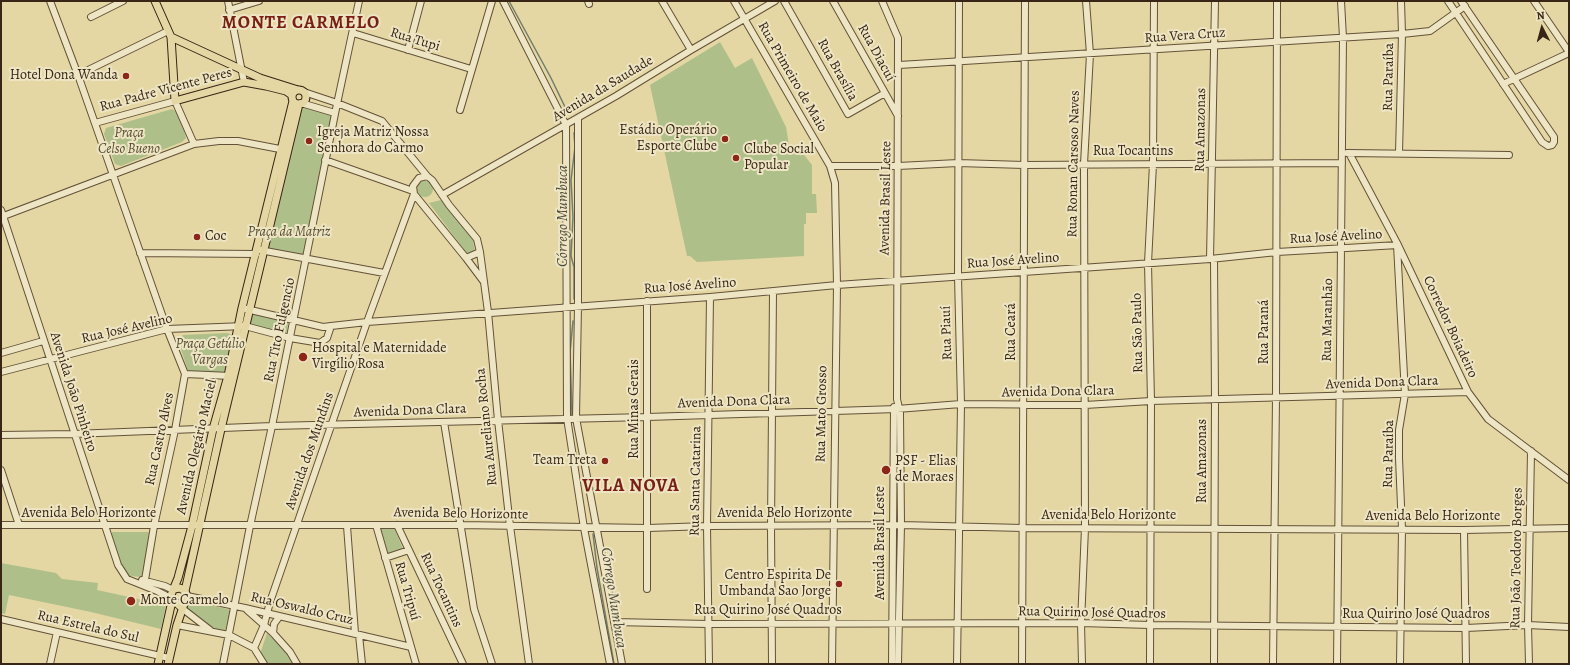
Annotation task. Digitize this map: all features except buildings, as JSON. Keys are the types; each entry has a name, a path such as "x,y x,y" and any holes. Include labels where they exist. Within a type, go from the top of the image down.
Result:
{"main road":[{"path":"155,1 169,34 175,101"},
{"path":"169,34 260,78 301,91"},
{"path":"244,82 286,91 296,101"},
{"name":"Rua Padre Vicente Peres","path":"175,101 244,82"},
{"path":"296,101 296,91 301,91"},
{"name":"Avenida Olegário Maciel","path":"169,661 177,625 176,603 171,595 196,526 221,429 242,326 296,101 305,101 306,96 301,91"},
{"name":"Avenida Olegário Maciel","path":"158,664 176,603 186,596 196,526 213,429 231,376"},
{"path":"174,590 180,588 186,596"}],"street":[{"path":"50,1 78,75 167,329 185,374 231,376"},
{"path":"91,16 123,1"},
{"path":"228,1 240,69 244,82"},
{"path":"229,10 259,1"},
{"name":"Rua Tito Fulgencio","path":"223,664 250,526 307,258 325,160 360,1"},
{"path":"408,50 421,1"},
{"path":"460,110 492,1"},
{"path":"503,1 567,124 567,418 584,528 610,664"},
{"path":"662,1 691,50"},
{"name":"Rua Primeiro de Maio","path":"734,1 830,166"},
{"name":"Avenida da Saudade","path":"442,195 576,119 775,1"},
{"name":"Rua Brasília","path":"784,1 848,114 885,93"},
{"name":"Rua Diacuí","path":"833,1 898,116"},
{"name":"Avenida Brasil Leste","path":"882,1 898,38 899,65 897,409 894,526 897,552 896,623 898,664"},
{"name":"Rua Piauí","path":"957,664 961,404 958,276 958,1"},
{"name":"Rua Ceará","path":"1022,664 1025,1"},
{"name":"Rua Ronan Carsoso Naves","path":"1082,664 1081,623 1085,528 1084,164 1090,54 1086,1"},
{"name":"Rua São Paulo","path":"1150,664 1151,401 1148,263 1153,164 1154,1"},
{"name":"Rua Amazonas","path":"1214,664 1215,400 1212,259 1215,1"},
{"name":"Rua Paraná","path":"1273,664 1277,252 1277,1"},
{"name":"Rua Maranhão","path":"1336,664 1343,38 1341,1"},
{"name":"Rua Paraíba","path":"1399,154 1402,34 1401,1"},
{"path":"1448,1 1542,142 1548,146 1552,145 1554,142 1554,137 1463,4"},
{"path":"1503,84 1569,53 1534,1"},
{"name":"Rua Vera Cruz","path":"899,65 1343,38 1430,31 1456,13 1463,4"},
{"name":"Rua Tupi","path":"353,33 471,69"},
{"path":"78,75 169,34"},
{"name":"Rua Aureliano Rocha","path":"301,91 337,103 382,121 427,176 432,180 449,205 477,239 488,312 510,526 529,664"},
{"path":"175,101 194,144"},
{"name":"Rua Padre Vicente Peres","path":"95,123 175,101"},
{"path":"296,101 335,113"},
{"path":"576,119 578,306 576,418 595,528 622,664"},
{"path":"2,214 194,144 219,141 238,141 285,150"},
{"path":"1342,153 1509,155"},
{"name":"Corredor Boiadeiro","path":"1349,153 1397,245 1468,392 1488,419 1569,480"},
{"path":"325,160 414,192 484,282"},
{"name":"Rua Tocantins","path":"830,166 898,166 958,163 1024,165 1342,163"},
{"name":"Rua Mato Grosso","path":"830,166 835,183 837,285 834,410 832,664"},
{"name":"Avenida dos Mundins","path":"254,648 264,625 331,425 414,192 416,180 427,176"},
{"name":"Avenida João Pinheiro","path":"2,214 118,565 127,579"},
{"name":"Rua Paraíba","path":"1397,245 1405,394 1399,437 1402,529 1400,664"},
{"name":"Rua José Avelino","path":"1,372 167,329 242,326 290,338 320,343 327,338 331,326 367,322 488,312 710,298 837,285 1212,259 1277,252 1397,245"},
{"path":"140,253 259,252 307,258 384,273"},
{"path":"466,258 480,252"},
{"path":"772,664 771,527 773,292"},
{"name":"Rua Santa Catarina","path":"709,664 707,526 710,298"},
{"name":"Rua Minas Gerais","path":"647,301 647,589"},
{"path":"246,309 323,327 331,326"},
{"path":"1,353 43,341"},
{"name":"Rua Castro Alves","path":"145,580 154,526 175,430 185,374"},
{"name":"Avenida Dona Clara","path":"1,435 897,409 961,404 1085,405 1151,401 1468,392"},
{"name":"Avenida Brasil Leste","path":"897,409 901,525 897,552"},
{"path":"444,422 474,609 492,664"},
{"name":"Rua João Teodoro Borges","path":"1529,664 1530,451"},
{"path":"1,470 19,525"},
{"name":"Avenida Belo Horizonte","path":"1,525 397,525 648,528 707,526 771,527 901,525 1023,528 1464,530 1569,528"},
{"name":"Rua Tripuí","path":"376,525 416,664"},
{"name":"Rua Tocantins","path":"397,525 462,664"},
{"path":"346,526 357,634 362,664"},
{"path":"1464,530 1466,664"},
{"path":"385,558 409,550"},
{"path":"127,579 145,580 174,590"},
{"path":"127,579 157,591 176,603 211,631"},
{"name":"Rua Oswaldo Cruz","path":"186,596 245,608 411,647"},
{"path":"245,608 273,633 290,652 297,664"},
{"path":"273,633 274,624 279,616"},
{"name":"Rua Estrela do Sul","path":"1,619 160,655 169,661"},
{"name":"Rua Quirino José Quadros","path":"614,622 708,624 1081,623 1150,626 1400,628 1466,628 1528,625 1569,627"},
{"name":"Avenida Brasil Leste","path":"892,664 896,623"},
{"path":"177,625 229,635 254,648 264,664"},
{"path":"50,664 57,632"}],"green space":[{"name":"Clube Social Popular","path":"720,42 735,68 752,58 786,127 790,151 798,147 812,165 812,194 816,194 817,213 806,213 806,224 804,224 804,256 697,262 690,256 687,256 650,85"},
{"name":"Praça da Matriz","path":"303,107 331,114 332,119 303,254 300,255 267,249 300,110"},
{"name":"Praça Celso Bueno","path":"172,109 178,113 184,130 186,138 182,142 121,166 115,164 104,134 106,128"},
{"path":"422,181 428,181 433,186 431,195 428,197 422,197 417,192 417,186"},
{"path":"441,200 473,240 475,252 468,255 429,203"},
{"path":"250,312 289,320 286,335 247,325"},
{"name":"Praça Getúlio Vargas","path":"227,333 232,335 234,339 226,369 223,373 192,373 188,371 179,343 179,339 183,335"},
{"path":"394,528 403,549 388,554 379,529"},
{"path":"112,532 149,532 143,577 128,576 118,558"},
{"path":"1,563 56,573 62,579 98,583 97,590 166,605 161,629 91,612 9,595 5,614 1,613"},
{"path":"188,600 231,610 225,632 213,629 186,608"},
{"path":"267,633 286,652 295,664 268,664 260,654"}],"waterway":[{"name":"Córrego Mumbuca","path":"509,1 551,78 566,109"},
{"name":"Córrego Mumbuca","path":"574,133 575,147 571,180 573,217 571,256 574,267 574,299"},
{"name":"Córrego Mumbuca","path":"572,416 570,352 573,321"},
{"name":"Córrego Mumbuca","path":"593,534 597,568 614,664"}],"place":[{"name":"Hotel Dona Wanda","path":"126,76"},
{"name":"Estádio Operário Esporte Clube","path":"725,139"},
{"name":"Igreja Matriz Nossa Senhora do Carmo","path":"309,141"},
{"name":"Clube Social Popular","path":"736,158"},
{"name":"Coc","path":"197,237"},
{"name":"Hospital e Maternidade Virgílio Rosa","path":"303,357"},
{"name":"Team Treta","path":"605,461"},
{"name":"PSF - Elias de Moraes","path":"886,470"},
{"name":"Centro Espirita De Umbanda Sao Jorge","path":"839,584"},
{"name":"Monte Carmelo","path":"131,601"}],"district":[{"name":"MONTE CARMELO","path":"301,24"},
{"name":"VILA NOVA","path":"631,487"}]}
